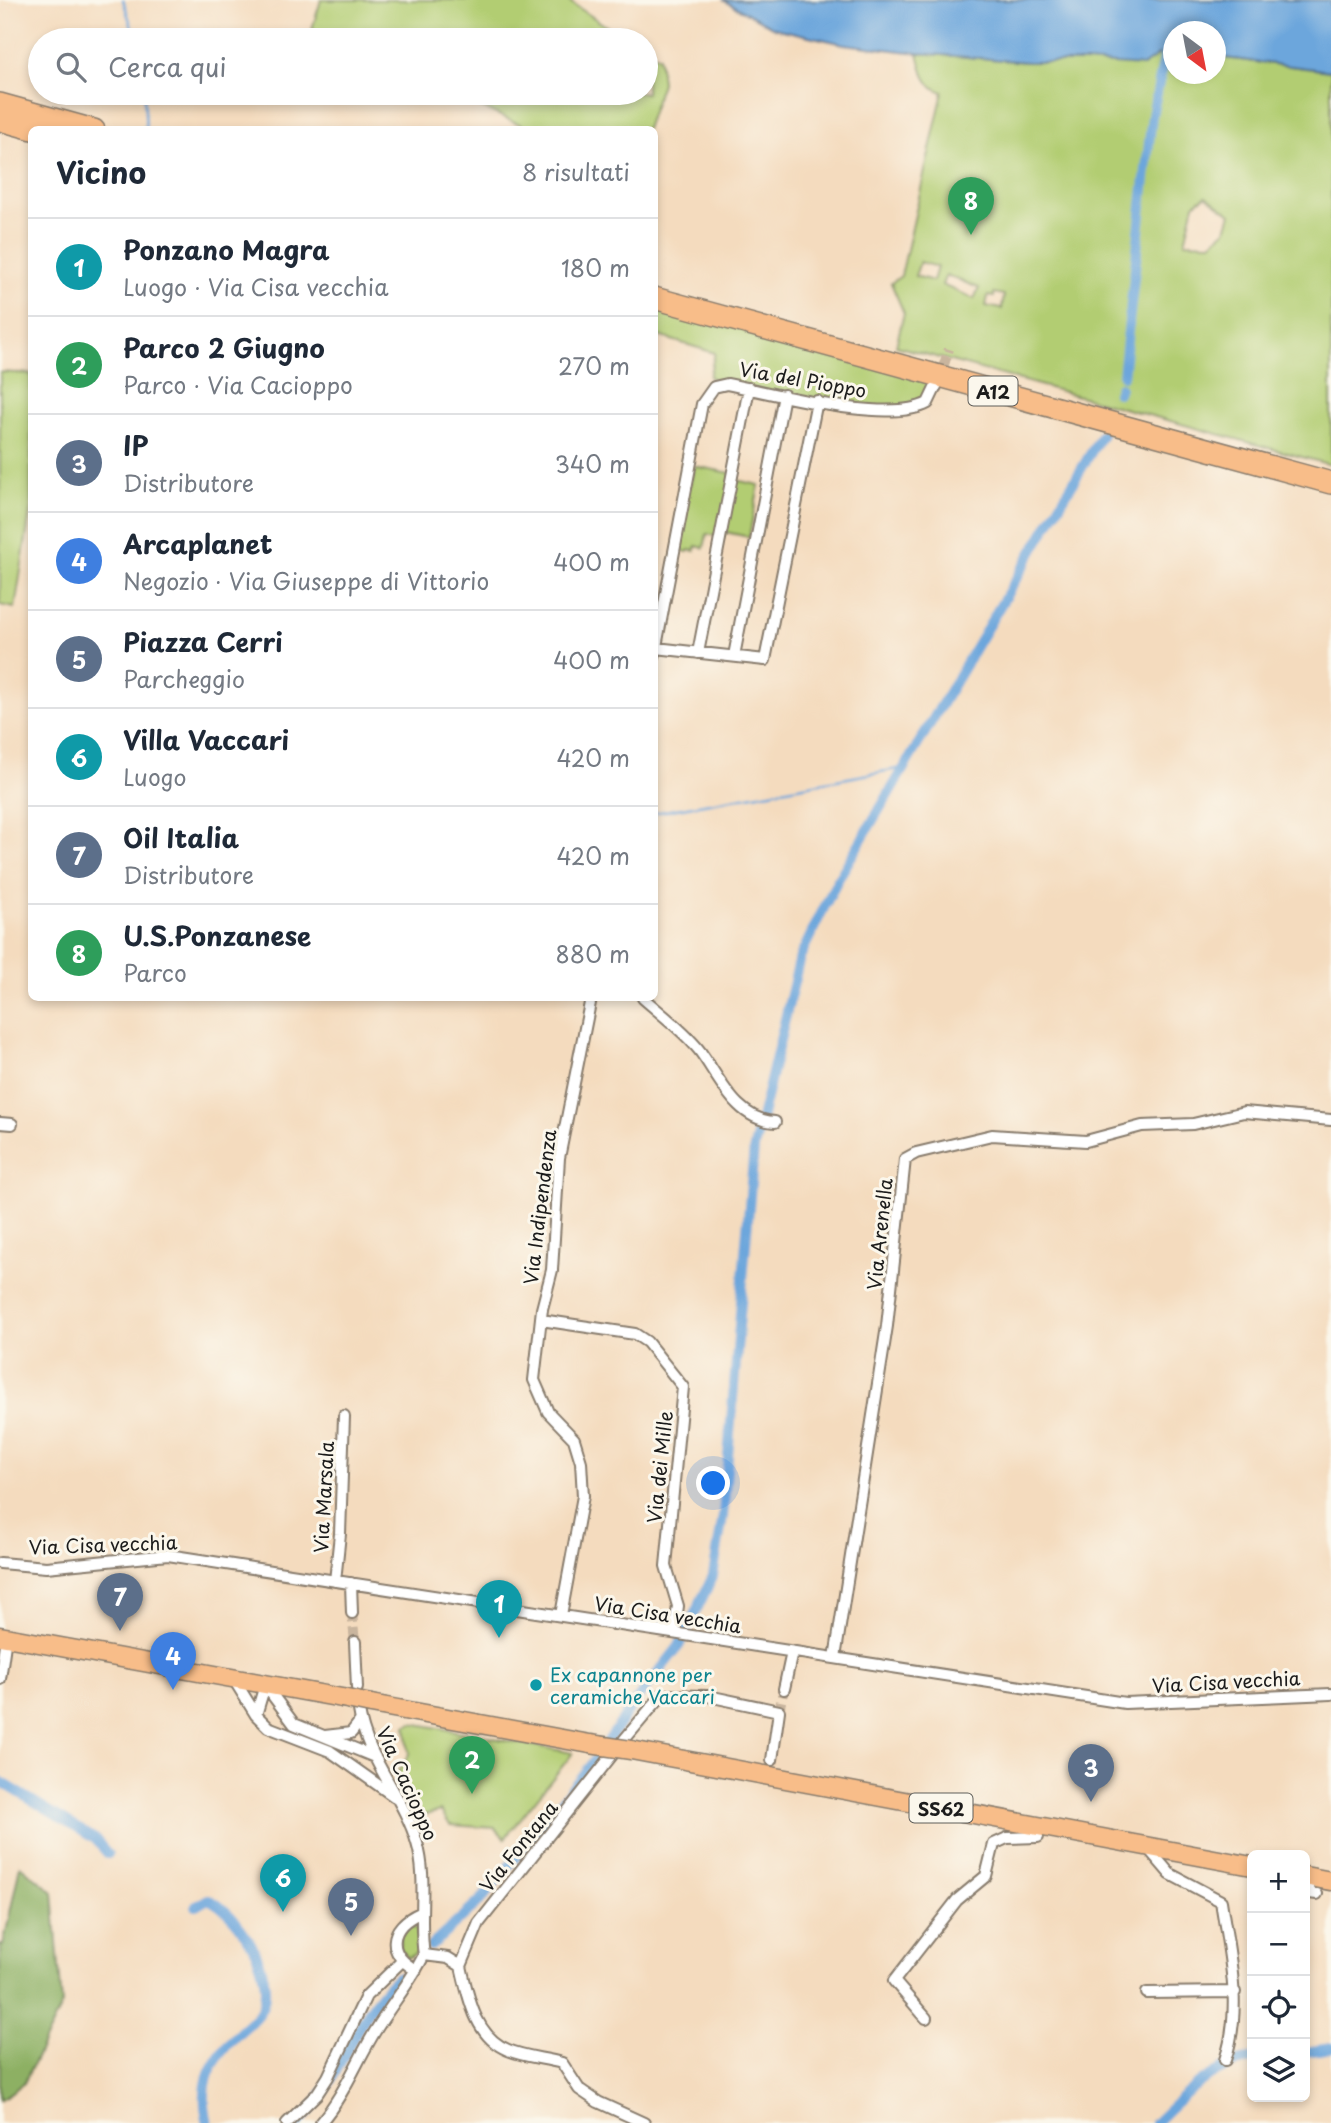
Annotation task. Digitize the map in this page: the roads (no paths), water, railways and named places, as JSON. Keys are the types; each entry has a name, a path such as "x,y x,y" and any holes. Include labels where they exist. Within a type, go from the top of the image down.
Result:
{"highway":[{"path":"0,104 80,126"},
{"path":"0,120 28,128"},
{"name":"A12","path":"658,284 1331,468"},
{"name":"A12","path":"658,299 1331,483"}],"main road":[{"name":"SS62","path":"3,1637 265,1685 350,1693 364,1712 623,1748 1247,1866"},
{"path":"1310,1887 1331,1881"}],"street":[{"name":"Via del Pioppo","path":"658,636 702,404 707,394 721,384 844,407 908,411 928,403 939,380"},
{"path":"698,653 749,388"},
{"path":"734,656 784,395"},
{"path":"658,652 765,660 817,401"},
{"name":"Via Indipendenza","path":"561,1615 583,1496 583,1478 574,1439 548,1412 534,1380 541,1320 552,1270 559,1158 590,1001"},
{"path":"646,1001 699,1051 719,1084 767,1120"},
{"name":"Via Arenella","path":"835,1658 887,1326 905,1158 992,1135 1086,1141 1142,1126 1193,1124 1244,1112 1331,1120"},
{"path":"0,1123 12,1124"},
{"name":"Via dei Mille","path":"541,1320 635,1334 647,1342 683,1387 666,1566 678,1606 677,1633"},
{"name":"Via Marsala","path":"335,1581 340,1534 344,1416"},
{"name":"Via Cisa vecchia","path":"0,1563 46,1567 168,1555 1125,1703 1331,1694"},
{"path":"351,1583 352,1613"},
{"path":"0,1679 3,1637"},
{"path":"350,1693 355,1642"},
{"path":"784,1689 792,1652"},
{"path":"233,1678 256,1715 268,1727 330,1751 397,1799"},
{"path":"256,1715 265,1685"},
{"path":"265,1685 293,1724 375,1757"},
{"path":"283,1710 297,1690"},
{"name":"Via Fontana","path":"461,1966 479,1923 623,1748 662,1695 708,1696 779,1711 772,1760"},
{"path":"322,1736 351,1733 364,1712"},
{"name":"Via Cacioppo","path":"364,1712 375,1757 397,1799 420,1854 420,1913 424,1955"},
{"path":"356,1770 375,1757"},
{"path":"926,2018 894,1981 957,1900 986,1876 994,1844 1007,1838 1037,1837 1038,1827"},
{"path":"1147,1847 1170,1874 1221,1901 1235,1992 1231,2043 1225,2060"},
{"path":"416,1970 401,1962 397,1955 396,1935 410,1917 420,1913"},
{"path":"320,2123 335,2106 379,2025 424,1955 448,1958 461,1966 475,2016 493,2041 505,2049 562,2063 579,2089 598,2102 643,2123"},
{"path":"287,2123 317,2094 328,2077 366,1996 401,1962"},
{"path":"1147,1993 1235,1992"}],"water":[{"path":"723,0 1331,0 1331,71 1226,58 1226,21 1163,21 1163,52 1143,66 1027,62 918,53 844,44 774,28"}],"waterway":[{"path":"123,0 132,28"},
{"path":"1123,376 1152,116 1163,63"},
{"path":"145,105 146,126"},
{"path":"1118,393 1120,387"},
{"path":"431,1946 482,1899 598,1756 634,1703 679,1646 713,1576 723,1516 754,1148 800,957 837,881 1102,434"},
{"path":"658,812 903,768"},
{"path":"0,1781 95,1839 108,1854"},
{"path":"196,1906 208,1899 220,1906 242,1930 259,1961 265,1994 258,2015 221,2052 209,2073 205,2096 208,2123"},
{"path":"298,2123 326,2089 368,2011 397,1977"},
{"path":"1310,2051 1331,2048"},
{"path":"1155,2123 1199,2083 1224,2068 1247,2060"}],"tunnel":[{"path":"939,380 949,349"},
{"path":"352,1613 355,1642"},
{"path":"779,1711 784,1689"}],"place":[{"name":"U.S.Ponzanese","path":"971,235"},
{"name":"Oil Italia","path":"120,1631"},
{"name":"Ponzano Magra","path":"499,1638"},
{"name":"Ex capannone per ceramiche Vaccari","path":"536,1685"},
{"name":"Arcaplanet","path":"173,1690"},
{"name":"Parco 2 Giugno","path":"472,1794"},
{"name":"IP","path":"1091,1802"},
{"name":"Villa Vaccari","path":"283,1912"},
{"name":"Piazza Cerri","path":"351,1936"}]}
